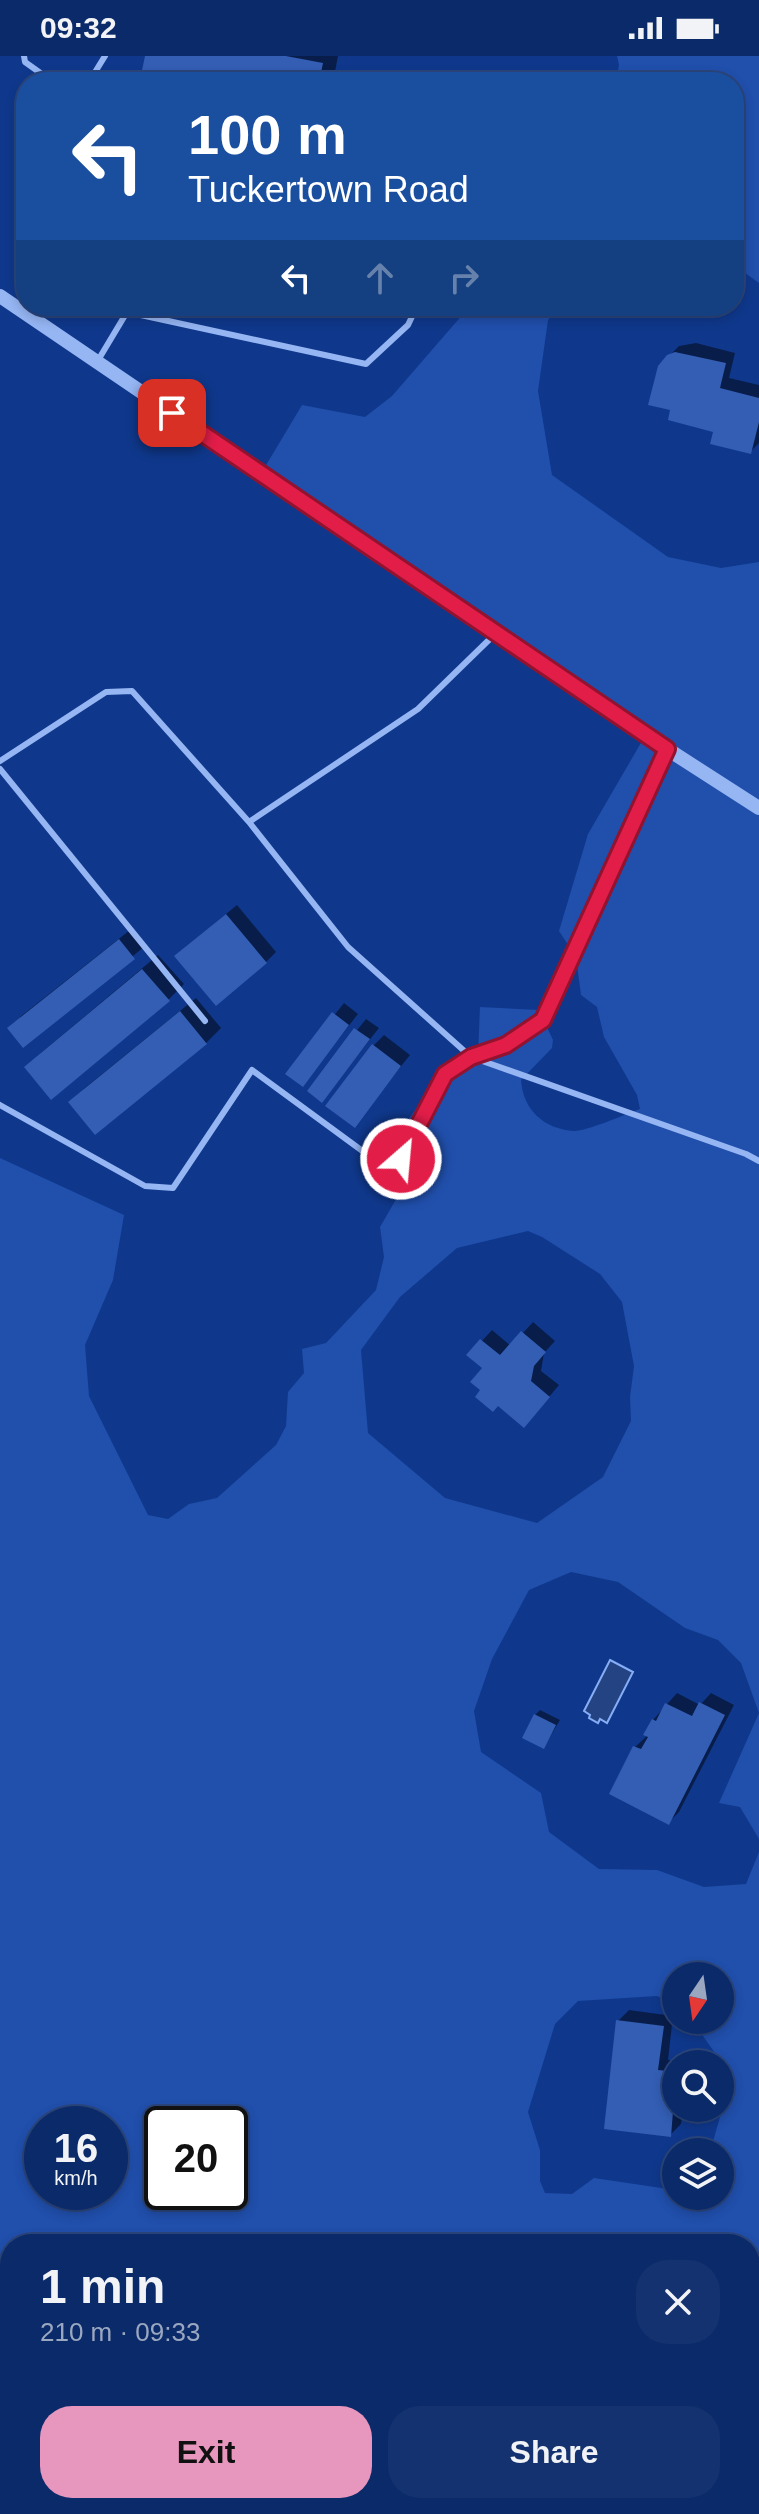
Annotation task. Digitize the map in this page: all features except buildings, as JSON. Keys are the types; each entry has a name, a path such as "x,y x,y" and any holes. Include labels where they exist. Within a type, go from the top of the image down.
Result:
{"street":[{"path":"29,316 667,749 759,808"}],"lane":[{"path":"24,56 25,62 39,72"},
{"path":"97,362 122,316"},
{"path":"157,316 366,364 408,325 412,316"},
{"path":"249,822 418,709 496,633"},
{"path":"0,761 106,692 132,691 249,822 348,947 471,1057 759,1161"},
{"path":"0,1105 145,1186 173,1188 252,1070 372,1158 401,1159 445,1074 471,1057 506,1045 543,1020 667,749"},
{"path":"0,769 205,1021"}],"shaded area":[{"path":"617,56 759,56 759,283 744,272 744,72 618,72"},
{"path":"461,316 551,316 548,320 538,391 552,475 668,557 721,568 759,562 759,1713 741,1663 718,1640 685,1628 618,1582 571,1572 529,1590 492,1659 474,1711 481,1752 541,1793 549,1832 599,1869 657,1870 704,1887 746,1884 759,1852 759,2234 0,2234 0,1158 124,1215 113,1280 85,1345 89,1396 148,1515 168,1519 189,1504 217,1498 276,1445 286,1426 288,1392 304,1373 302,1349 326,1343 376,1290 384,1257 380,1227 409,1177 402,1128 434,1084 478,1057 480,1007 539,1010 553,1040 552,1048 521,1080 531,1109 545,1122 574,1131 640,1109 637,1095 604,1037 597,1007 581,995 576,957 559,931 588,834 642,741 263,484 259,477 302,405 365,417 392,396","holes":["528,1231 600,1274 622,1302 634,1366 631,1421 603,1477 537,1523 445,1498 368,1433 361,1350 400,1297 457,1248","662,1962 734,1962 734,2034 703,2036 713,2050 734,2050 734,2122 719,2122 714,2138 734,2138 734,2210 662,2210 662,2188 594,2178 572,2194 545,2193 540,2181 540,2150 528,2112 555,2024 578,2001 662,1998"]},
{"path":"610,1660 633,1672 607,1723 600,1719 598,1723 584,1711"},
{"path":"759,1713 759,1839 740,1807 719,1803"}],"route":[{"path":"172,413 667,749 543,1020 506,1045 471,1057 445,1074 401,1159"}]}
